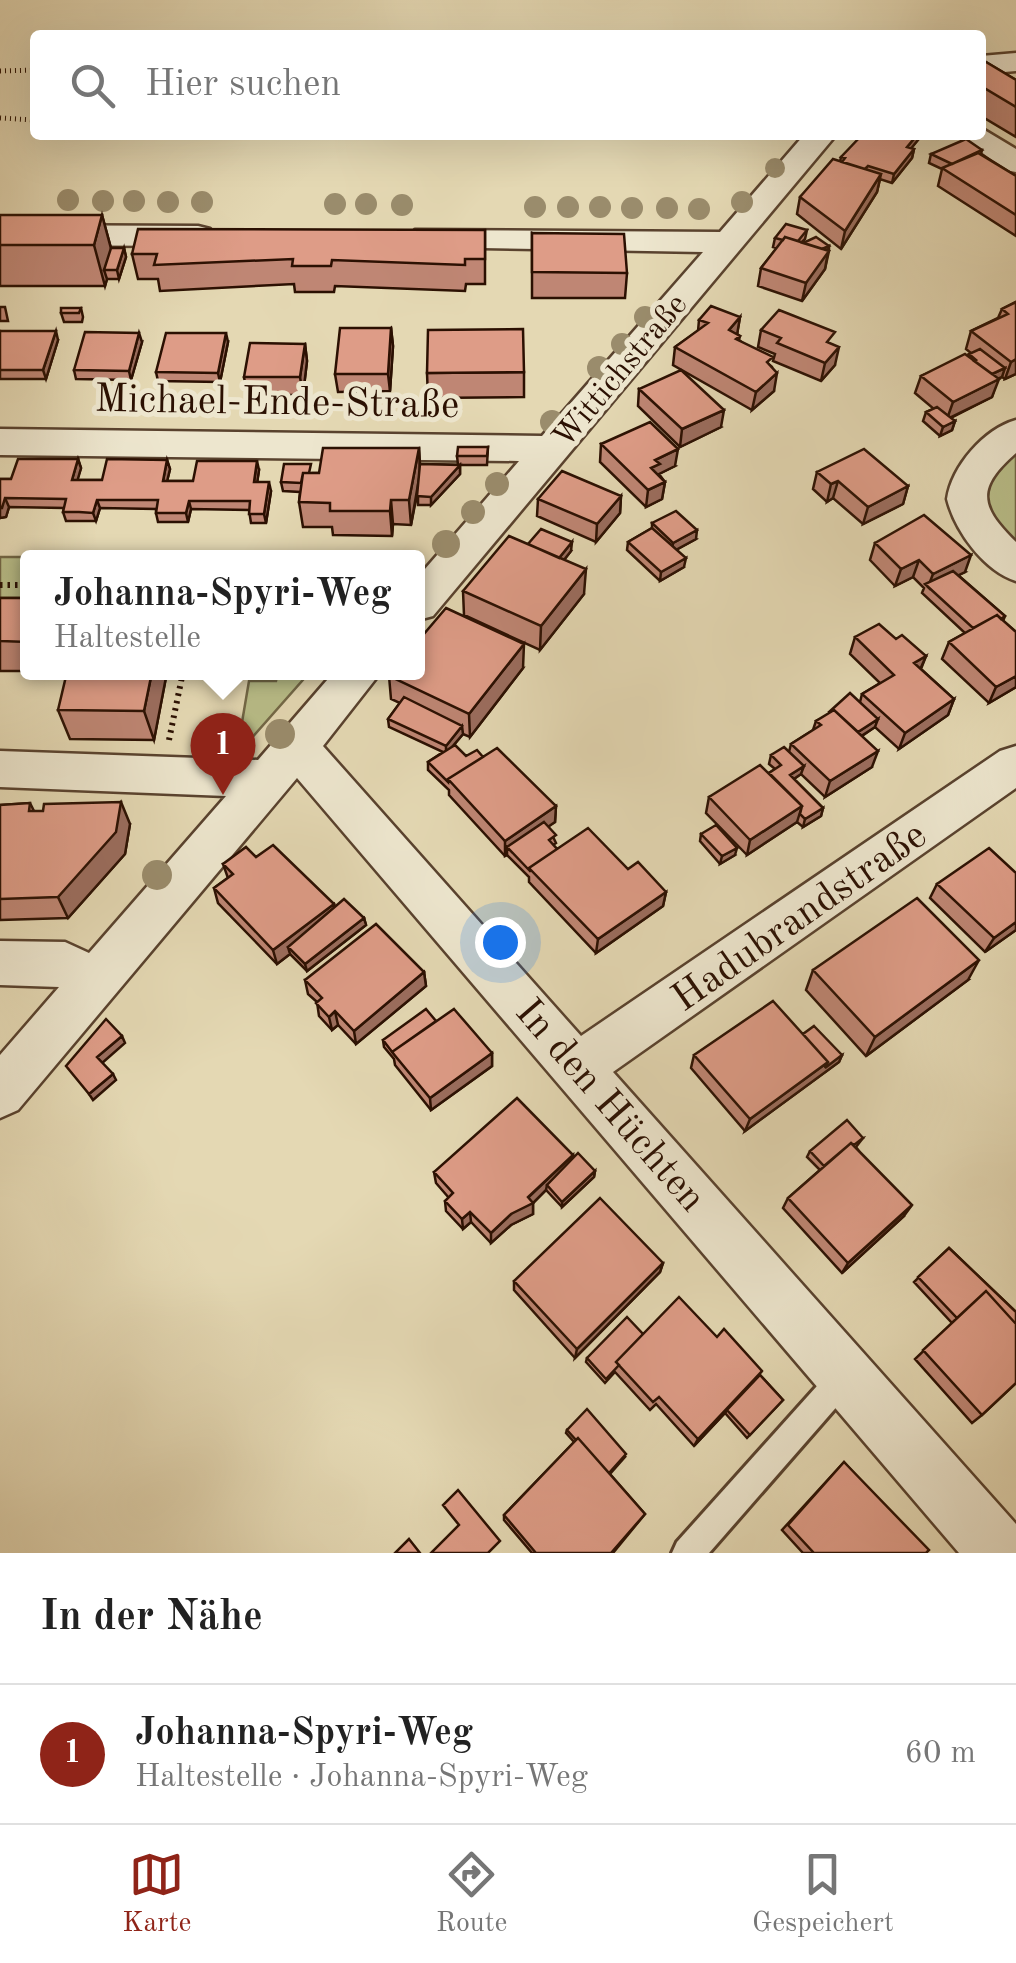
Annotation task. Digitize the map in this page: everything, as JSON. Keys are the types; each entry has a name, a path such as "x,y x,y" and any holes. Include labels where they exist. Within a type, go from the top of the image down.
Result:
{"street":[{"name":"Wittichstraße","path":"425,598 817,140"},
{"path":"982,140 1016,162"},
{"path":"0,235 234,236"},
{"path":"390,237 726,242"},
{"path":"1016,433 976,466 967,486 966,506 977,528 1016,566"},
{"name":"Michael-Ende-Straße","path":"0,442 554,449"},
{"path":"0,1093 353,680"},
{"path":"0,769 162,772 283,762"},
{"name":"In den Hüchten","path":"283,762 580,1066 1000,1553"},
{"name":"Hadubrandstraße","path":"580,1066 1016,764"},
{"path":"0,963 65,964 94,982"}],"lane":[{"path":"688,1553 846,1374"}],"path":[{"path":"0,71 30,70"},
{"path":"0,118 30,120"},
{"path":"162,772 181,680"}],"green space":[{"path":"1016,453 1016,539 1010,542 985,510 987,483"},
{"path":"0,557 20,557 20,611 0,610"},
{"path":"303,680 235,757 209,756 210,746 238,746 249,681"}],"building":[{"path":"986,62 1016,80 1016,107 986,89"},
{"path":"857,140 913,140 907,147 914,149 894,174 842,162 845,158 841,157"},
{"path":"964,140 982,150 952,164 931,154"},
{"path":"978,153 1016,176 1016,215 942,168"},
{"path":"833,159 881,174 845,231 800,197"},
{"path":"0,215 102,215 94,245 0,245"},
{"path":"786,224 807,230 798,241 775,238"},
{"path":"138,229 485,230 485,259 465,259 465,265 332,260 331,266 292,266 293,259 154,265 157,254 132,254"},
{"path":"532,233 624,234 627,273 532,272"},
{"path":"785,237 829,251 806,283 761,268"},
{"path":"816,237 829,246 822,249 803,243"},
{"path":"111,248 124,248 117,270 104,270"},
{"path":"1016,302 1016,359 1011,362 971,331 1008,314 1002,309"},
{"path":"711,306 740,317 729,330 740,336 736,339 773,357 767,362 777,373 756,392 675,347 708,323 699,320"},
{"path":"61,308 81,308 79,313 61,313"},
{"path":"779,310 835,332 827,342 839,347 825,363 777,343 781,338 761,330"},
{"path":"340,328 391,328 388,374 335,374"},
{"path":"523,329 524,372 427,373 428,330"},
{"path":"0,331 56,331 43,370 0,370"},
{"path":"85,332 139,333 129,371 74,370"},
{"path":"166,333 226,333 218,373 156,372"},
{"path":"250,343 305,344 300,377 244,377"},
{"path":"980,349 1005,368 992,374 974,361 969,354"},
{"path":"965,354 999,379 953,402 921,376"},
{"path":"681,370 724,410 682,429 639,389"},
{"path":"937,407 955,421 943,427 926,412"},
{"path":"650,422 678,449 655,460 660,464 651,468 665,482 648,490 601,444"},
{"path":"458,447 488,447 487,456 457,456"},
{"path":"323,448 419,448 409,500 391,500 390,511 330,511 330,503 299,502 303,473 319,473"},
{"path":"864,449 908,486 868,507 838,481 831,484 817,472"},
{"path":"18,459 78,459 72,480 102,480 107,459 167,460 163,481 193,481 197,461 257,461 254,482 269,482 264,514 249,514 250,501 189,501 186,513 156,513 158,500 97,500 93,513 63,512 66,499 5,498 0,508 0,479 11,479"},
{"path":"284,464 311,464 301,483 281,482"},
{"path":"420,464 460,465 431,497 417,496"},
{"path":"562,471 621,496 597,524 538,499"},
{"path":"676,511 697,530 673,543 652,523"},
{"path":"924,515 971,555 933,574 919,560 901,569 875,543"},
{"path":"652,528 686,558 661,572 628,542"},
{"path":"541,529 572,542 559,558 528,544"},
{"path":"509,536 586,569 541,626 463,591"},
{"path":"953,571 1005,616 1001,619 997,615 973,628 925,584"},
{"path":"0,598 20,598 20,642 0,641"},
{"path":"446,608 524,644 469,714 397,680 425,680 425,633"},
{"path":"997,615 1016,632 1016,676 996,687 949,642"},
{"path":"879,624 896,639 902,635 926,656 914,663 954,699 905,733 862,694 894,675 855,637"},
{"path":"65,680 150,680 144,711 58,710"},
{"path":"850,693 878,719 858,732 834,710 828,713"},
{"path":"404,697 462,726 446,746 388,719"},
{"path":"834,710 878,751 830,781 791,744 821,725 816,721"},
{"path":"455,745 466,756 477,750 483,757 448,782 428,762"},
{"path":"784,747 804,766 790,775 823,808 805,819 800,814 802,806 769,773 781,765 771,755"},
{"path":"497,748 556,806 505,841 448,779"},
{"path":"760,765 802,806 750,840 709,797"},
{"path":"121,802 116,832 58,897 0,899 0,805 30,803 29,811 43,811 44,804"},
{"path":"544,822 556,835 549,840 557,849 529,870 507,847"},
{"path":"716,825 737,848 722,856 701,834"},
{"path":"588,828 628,869 638,862 666,892 598,939 529,868"},
{"path":"273,845 334,904 273,950 214,888 233,874 223,864 246,847 256,857"},
{"path":"989,848 1016,873 1016,922 994,938 937,884"},
{"path":"917,898 979,960 875,1037 813,970"},
{"path":"344,899 364,918 305,964 288,947"},
{"path":"376,924 424,972 354,1031 335,1011 329,1017 316,1003 322,998 305,980"},
{"path":"773,1001 828,1062 750,1119 694,1055"},
{"path":"426,1009 436,1021 392,1052 383,1040"},
{"path":"454,1009 492,1053 430,1098 392,1052"},
{"path":"106,1019 122,1036 97,1057 113,1074 89,1094 66,1066"},
{"path":"814,1026 842,1055 825,1068 828,1062 803,1034"},
{"path":"517,1098 573,1155 528,1197 533,1203 511,1214 491,1233 470,1212 462,1219 445,1201 453,1193 434,1172"},
{"path":"847,1120 863,1138 824,1166 810,1151"},
{"path":"851,1143 912,1205 848,1263 788,1198"},
{"path":"578,1153 595,1171 562,1202 547,1185"},
{"path":"600,1198 663,1263 577,1349 514,1281"},
{"path":"949,1248 1016,1312 1016,1324 986,1291 957,1318 918,1277"},
{"path":"986,1291 1016,1324 1016,1383 982,1415 923,1350"},
{"path":"679,1297 717,1337 724,1329 762,1371 698,1439 659,1397 653,1402 616,1362"},
{"path":"627,1317 643,1334 616,1362 619,1365 606,1379 587,1358"},
{"path":"760,1375 783,1400 750,1435 727,1410"},
{"path":"587,1409 626,1454 609,1473 567,1430"},
{"path":"578,1438 645,1514 611,1553 536,1553 504,1515"},
{"path":"844,1462 929,1550 926,1553 814,1553 788,1525"},
{"path":"458,1490 500,1541 488,1553 431,1553 459,1525 443,1505"},
{"path":"409,1539 420,1553 395,1553"}],"place":[{"name":"Johanna-Spyri-Weg","path":"223,795"}]}
